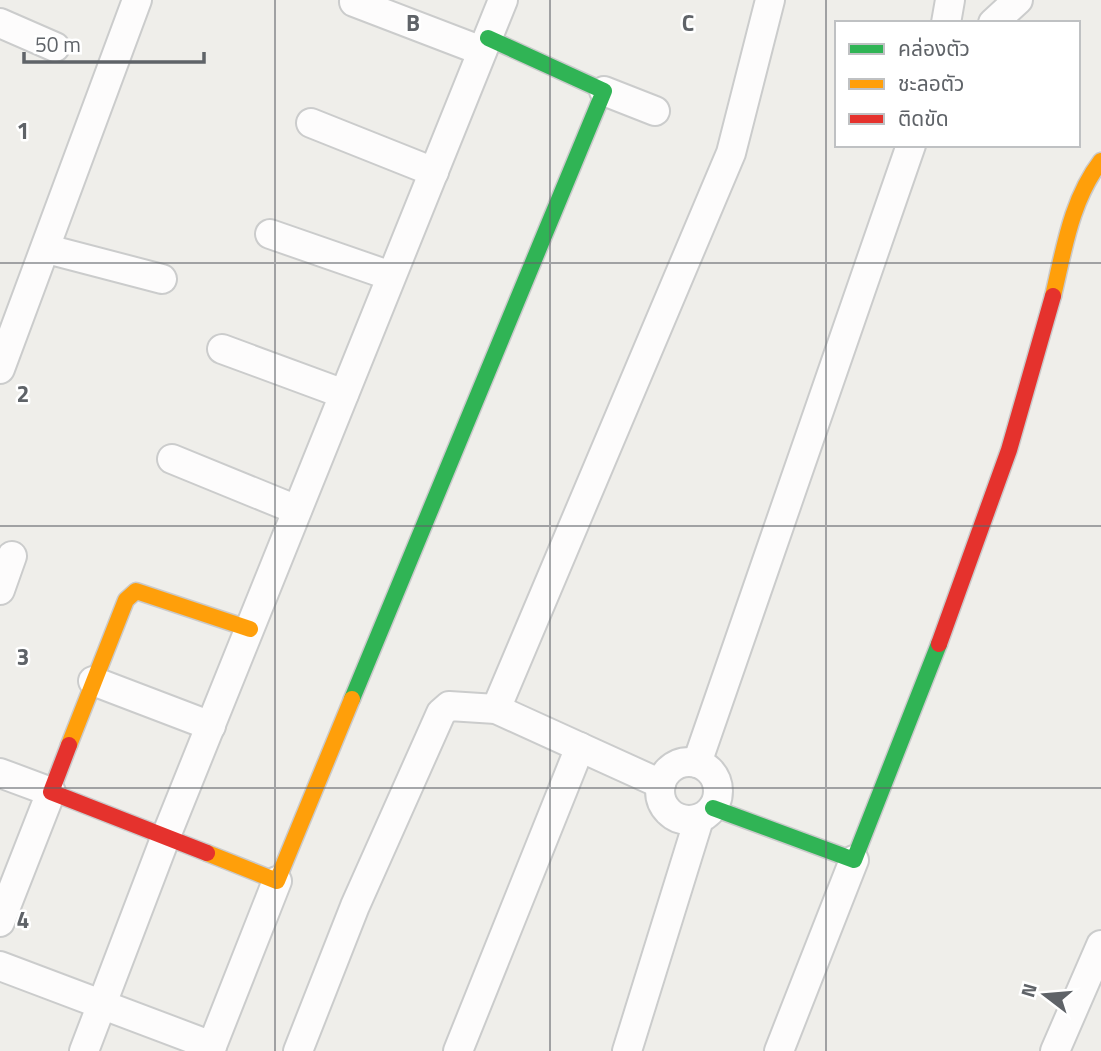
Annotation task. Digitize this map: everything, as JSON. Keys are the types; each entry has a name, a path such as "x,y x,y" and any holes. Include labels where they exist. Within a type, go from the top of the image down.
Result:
{"street":[{"path":"0,369 47,249 137,0"},
{"path":"83,1051 166,836 503,0"},
{"path":"496,709 731,153 770,0"},
{"path":"946,21 950,0"},
{"path":"995,21 1018,0"},
{"path":"354,2 485,45 655,111"},
{"path":"0,23 55,47"},
{"path":"0,966 211,1049 277,881 604,91"},
{"path":"311,123 433,172"},
{"path":"697,763 910,147"},
{"path":"779,1051 971,555 1037,359 1079,197 1093,169 1101,160"},
{"path":"270,234 391,276"},
{"path":"47,249 162,279"},
{"path":"222,349 344,394"},
{"path":"172,458 297,510"},
{"path":"0,590 12,556"},
{"path":"0,922 126,600 136,591 250,629"},
{"path":"93,681 211,726"},
{"path":"298,1051 355,906 441,713 449,706 461,704 496,709 661,783"},
{"path":"458,1051 580,747"},
{"path":"627,1051 706,813 716,799 716,781 712,774 697,763 679,764 664,775 661,802 666,810 681,820 706,813 854,860"},
{"path":"0,773 277,881"},
{"path":"1055,1051 1101,945"}],"traffic: fast":[{"path":"352,699 604,91 488,38"},
{"path":"713,808 854,860 939,644"}],"traffic: slow":[{"path":"1053,296 1065,243 1082,192 1101,161"},
{"path":"69,745 126,600 136,591 250,629"},
{"path":"207,853 277,881 352,699"}],"traffic: jam":[{"path":"939,644 1009,450 1053,296"},
{"path":"69,745 51,792 207,853"}]}
